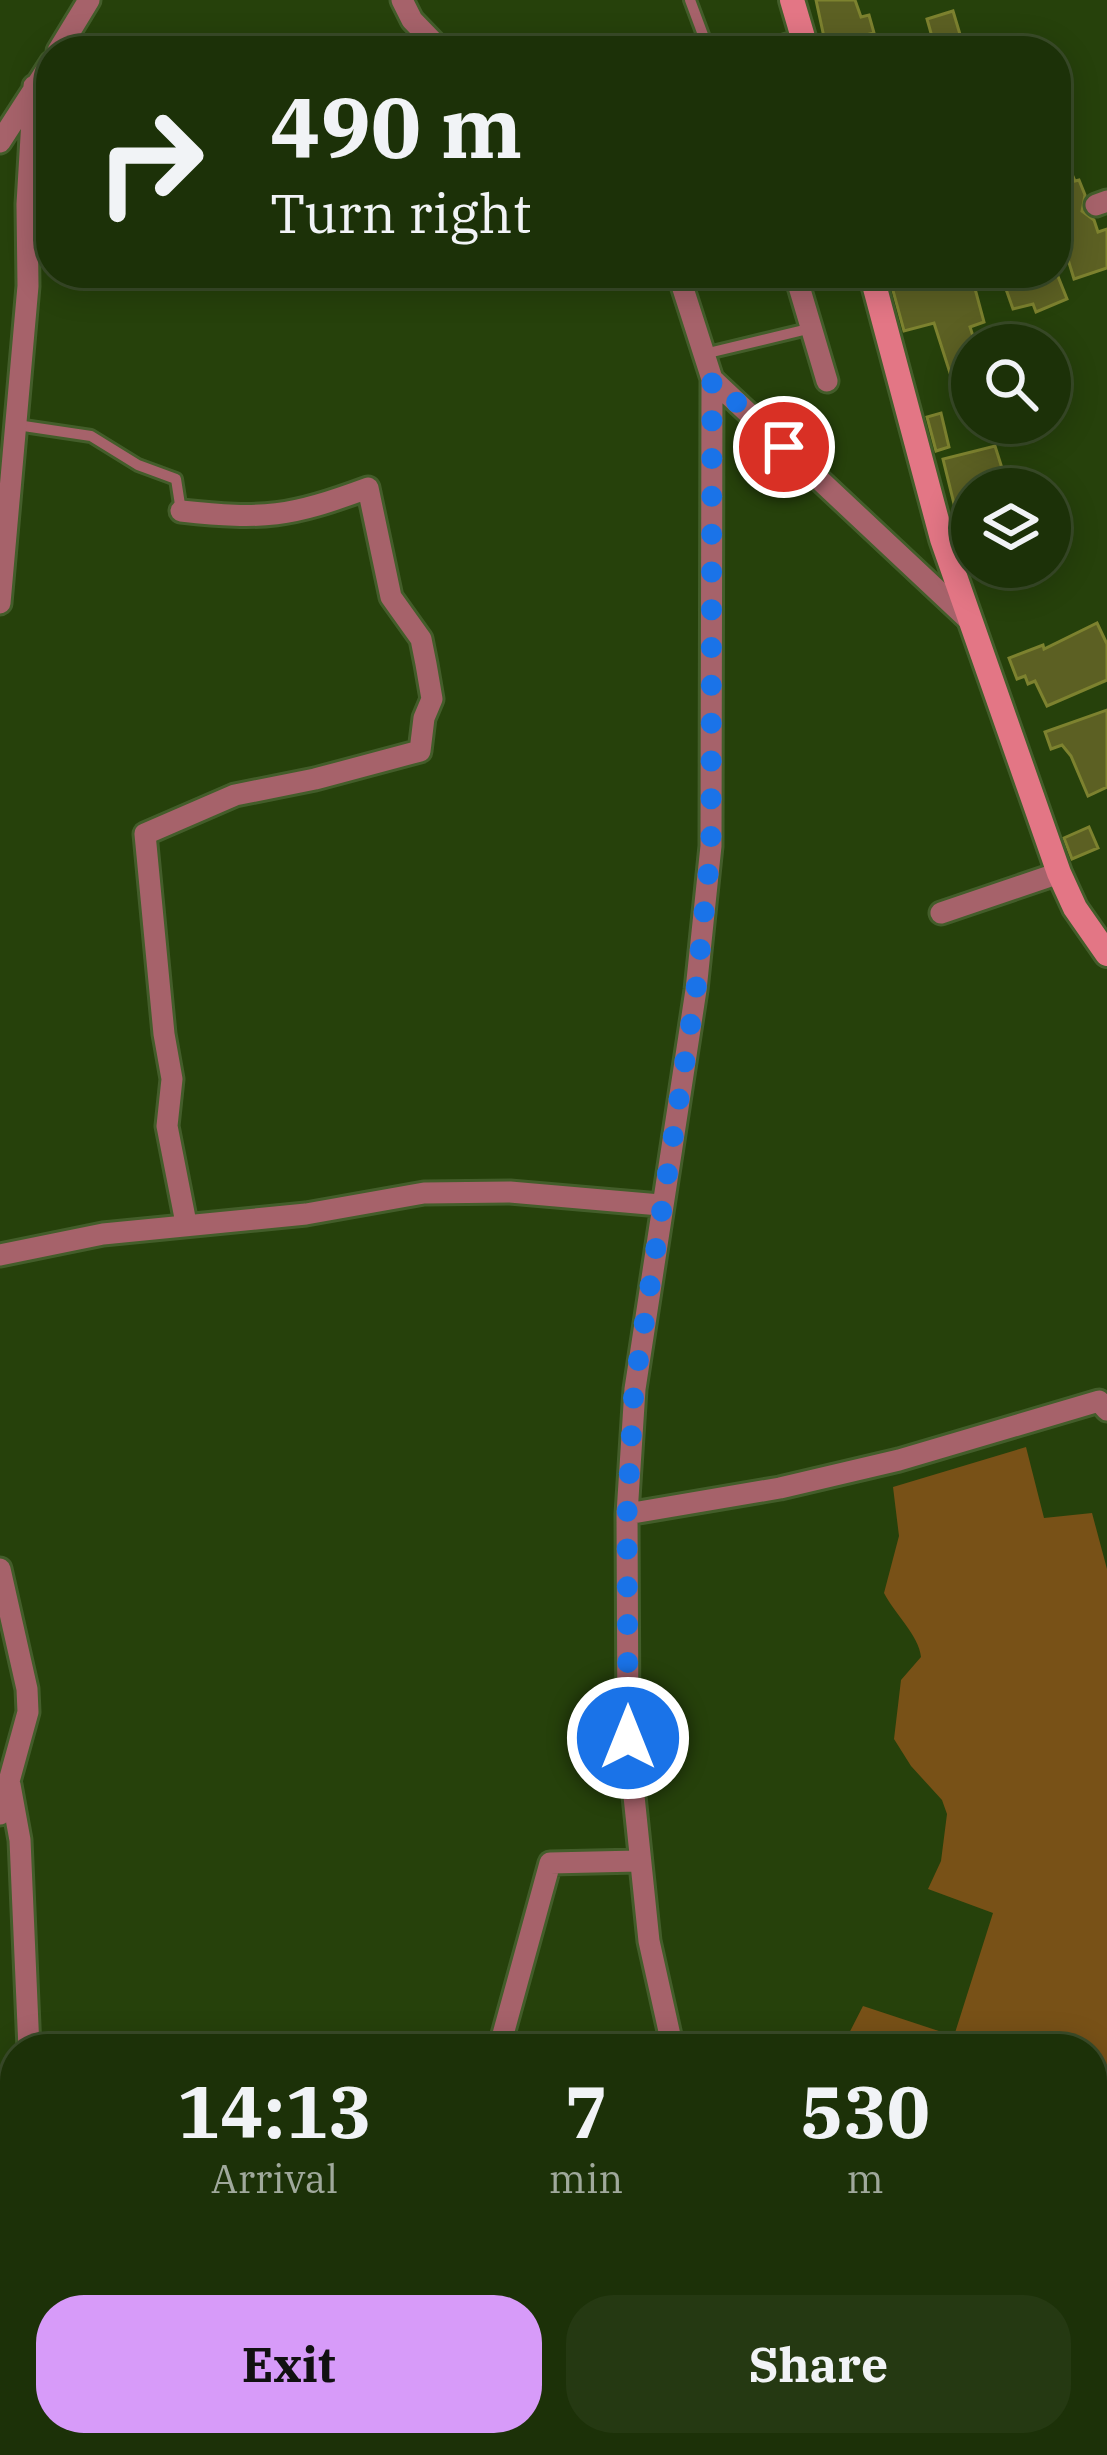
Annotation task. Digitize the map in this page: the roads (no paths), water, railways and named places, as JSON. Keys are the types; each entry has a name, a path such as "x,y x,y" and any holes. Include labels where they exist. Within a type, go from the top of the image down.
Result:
{"main road":[{"path":"792,0 803,36"},
{"path":"875,288 942,539 970,621 1059,873 1075,908 1107,954"}],"street":[{"path":"67,36 89,0"},
{"path":"402,0 427,36"},
{"path":"0,142 36,83"},
{"path":"0,603 28,286 34,86"},
{"path":"670,2034 638,1861 628,1738 627,1514 634,1389 696,990 711,846 712,379 683,288"},
{"path":"800,288 827,381"},
{"path":"712,379 970,621"},
{"path":"181,511 254,519 310,509 368,488 391,597 421,639 432,699 420,751 235,794 145,834 172,1079 167,1126 186,1223"},
{"path":"940,913 1059,873"},
{"path":"0,1256 103,1234 306,1214 424,1193 510,1192 660,1205"},
{"path":"627,1514 859,1470 1100,1401 1107,1410"},
{"path":"0,1569 28,1712 0,1814"},
{"path":"10,1785 20,1840 28,2034"},
{"path":"503,2034 550,1863 638,1861"}],"lane":[{"path":"690,0 703,36"},
{"path":"704,355 812,328"},
{"path":"17,425 91,436 138,464 166,473 176,479 181,511"}]}
